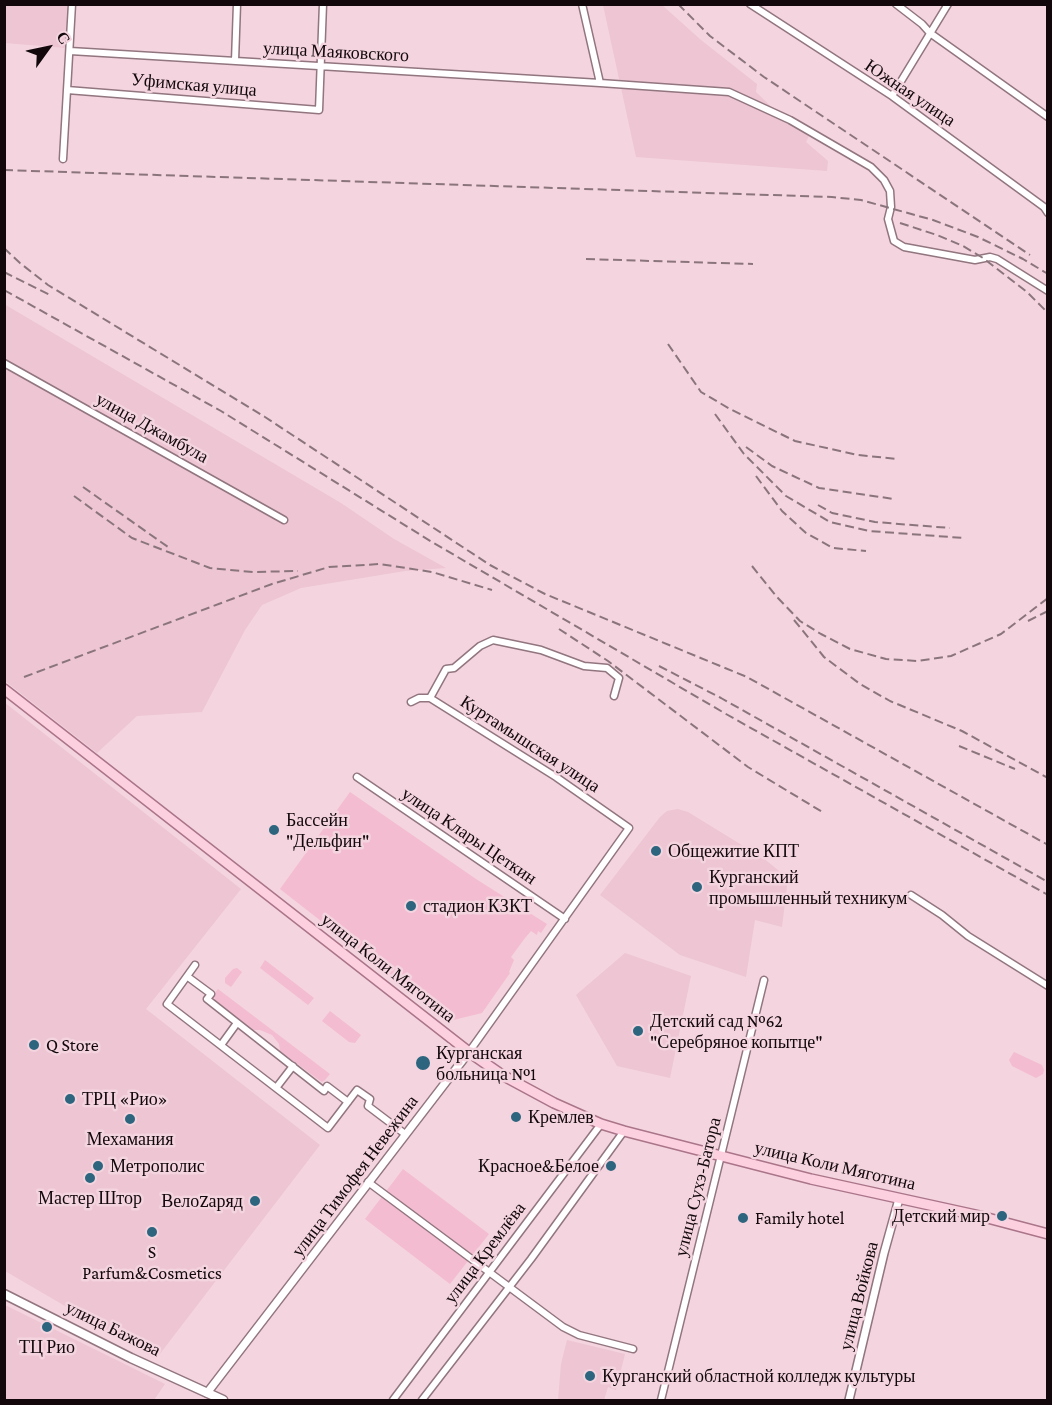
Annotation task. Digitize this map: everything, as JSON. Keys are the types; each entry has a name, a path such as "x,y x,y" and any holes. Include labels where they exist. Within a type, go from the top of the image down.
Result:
{"main road":[{"name":"улица Коли Мяготина","path":"4,689 469,1052 502,1075 554,1103 601,1124 624,1131 811,1179 980,1216 1047,1234"},
{"name":"улица Бажова","path":"4,1294 223,1401"}],"street":[{"path":"63,159 72,4"},
{"path":"235,61 237,4"},
{"path":"321,66 323,4"},
{"path":"582,4 600,83"},
{"name":"Южная улица","path":"750,4 892,96 1044,207 1047,213"},
{"path":"896,4 930,33 1047,117"},
{"path":"892,96 948,4"},
{"name":"улица Маяковского","path":"70,51 729,92 790,120 871,167 884,180 890,191 891,207 888,219 894,241 904,247 951,256 975,260 990,257 997,259 1047,291"},
{"name":"Уфимская улица","path":"67,90 319,110 321,66"},
{"name":"улица Джамбула","path":"4,363 284,520"},
{"path":"411,702 419,698 430,698 446,669 454,668 480,646 493,640 541,650 584,666 607,668 619,678 614,696"},
{"name":"Куртамышская улица","path":"430,698 556,777 629,828"},
{"name":"улица Клары Цеткин","path":"357,777 565,919"},
{"name":"улица Тимофея Невежина","path":"207,1393 469,1052 629,828"},
{"path":"911,895 942,915 968,936 1047,986"},
{"path":"195,965 167,1004 328,1128 357,1089 370,1099 369,1106 405,1134"},
{"path":"188,977 211,994 207,999 324,1091 327,1086 348,1102"},
{"name":"улица Сухэ-Батора","path":"661,1401 764,980"},
{"path":"221,1045 237,1023"},
{"path":"276,1088 293,1066"},
{"name":"улица Кремлёва","path":"393,1401 601,1124"},
{"path":"422,1401 624,1131"},
{"path":"368,1182 562,1327 579,1335 633,1349"},
{"name":"улица Войкова","path":"849,1401 899,1198"}],"shaded area":[{"path":"4,5 67,5 66,48 5,43"},
{"path":"603,5 662,5 701,40 757,84 756,92 783,118 806,131 809,136 806,142 828,161 827,171 636,157"},
{"path":"4,304 341,503 394,539 446,568 405,571 301,588 262,605 245,630 202,712 137,716 97,753 5,681"},
{"path":"4,702 241,889 146,1009 320,1145 156,1359 5,1271"},
{"name":"стадион КЗКТ","path":"350,792 476,879 547,924 541,933 538,931 537,935 531,931 511,957 514,960 510,973 482,1013 449,1021 280,889"},
{"name":"Курганский промышленный техникум","path":"678,809 688,812 763,858 788,878 782,927 755,920 746,977 680,955 600,895 660,817 667,811"},
{"name":"Детский сад №62 \"Серебряное копытце\"","path":"625,953 691,976 670,1078 617,1066 576,995"},
{"path":"265,960 314,998 308,1005 260,968"},
{"path":"237,968 242,972 231,987 225,983 225,978"},
{"path":"218,989 330,1074 322,1082 280,1051 279,1044 272,1035 253,1030 215,1002 214,994"},
{"path":"330,1011 361,1035 355,1043 349,1042 322,1021"},
{"path":"1014,1052 1042,1065 1043,1074 1036,1078 1012,1066 1009,1060"},
{"path":"403,1169 489,1234 450,1284 365,1219"},
{"path":"5,1305 165,1384 154,1400 5,1400"},
{"name":"Курганский областной колледж культуры","path":"567,1340 625,1354 616,1390 608,1387 604,1400 558,1400 561,1364"}],"railway":[{"path":"678,4 710,36 764,77 1030,255"},
{"path":"4,170 832,197 861,200 933,220 978,237 1048,274"},
{"path":"900,223 937,235 983,258 1027,292 1048,313"},
{"path":"4,248 48,285 265,417 490,565 545,594 747,677 1048,845"},
{"path":"586,259 753,264"},
{"path":"4,272 52,296"},
{"path":"4,290 221,411 432,542 726,714 1048,895"},
{"path":"668,344 701,392 730,409 795,441 858,455 897,459"},
{"path":"715,414 744,454 786,496 830,522 869,531 964,538"},
{"path":"746,447 772,466 819,488 894,499"},
{"path":"756,476 782,511 806,533 833,548 866,551"},
{"path":"83,487 168,547"},
{"path":"74,496 132,538 210,568 253,572 298,571"},
{"path":"818,505 832,513 875,522 950,528"},
{"path":"24,677 272,584 329,567 380,564 432,572 492,590"},
{"path":"752,566 800,621 850,649 886,659 918,661 951,656 1001,634 1048,598"},
{"path":"1028,621 1048,611"},
{"path":"794,620 824,657 860,684 890,701 962,731 1048,778"},
{"path":"559,629 608,661 748,767 824,813"},
{"path":"659,666 721,698 1048,882"},
{"path":"959,746 1015,769"}],"place":[{"name":"Бассейн \"Дельфин\"","path":"274,830"},
{"name":"Общежитие КПТ","path":"656,851"},
{"name":"Курганский промышленный техникум","path":"697,887"},
{"name":"стадион КЗКТ","path":"411,906"},
{"name":"Детский сад №62 \"Серебряное копытце\"","path":"638,1031"},
{"name":"Q Store","path":"34,1045"},
{"name":"Курганская больница №1","path":"423,1063"},
{"name":"ТРЦ «Рио»","path":"70,1099"},
{"name":"Кремлев","path":"516,1117"},
{"name":"Мехамания","path":"130,1119"},
{"name":"Метрополис","path":"98,1166"},
{"name":"Красное&Белое","path":"611,1166"},
{"name":"Мастер Штор","path":"90,1178"},
{"name":"ВелоZаряд","path":"255,1201"},
{"name":"Детский мир","path":"1002,1216"},
{"name":"Family hotel","path":"743,1218"},
{"name":"S Parfum&Cosmetics","path":"152,1232"},
{"name":"ТЦ Рио","path":"47,1327"},
{"name":"Курганский областной колледж культуры","path":"590,1376"}]}
